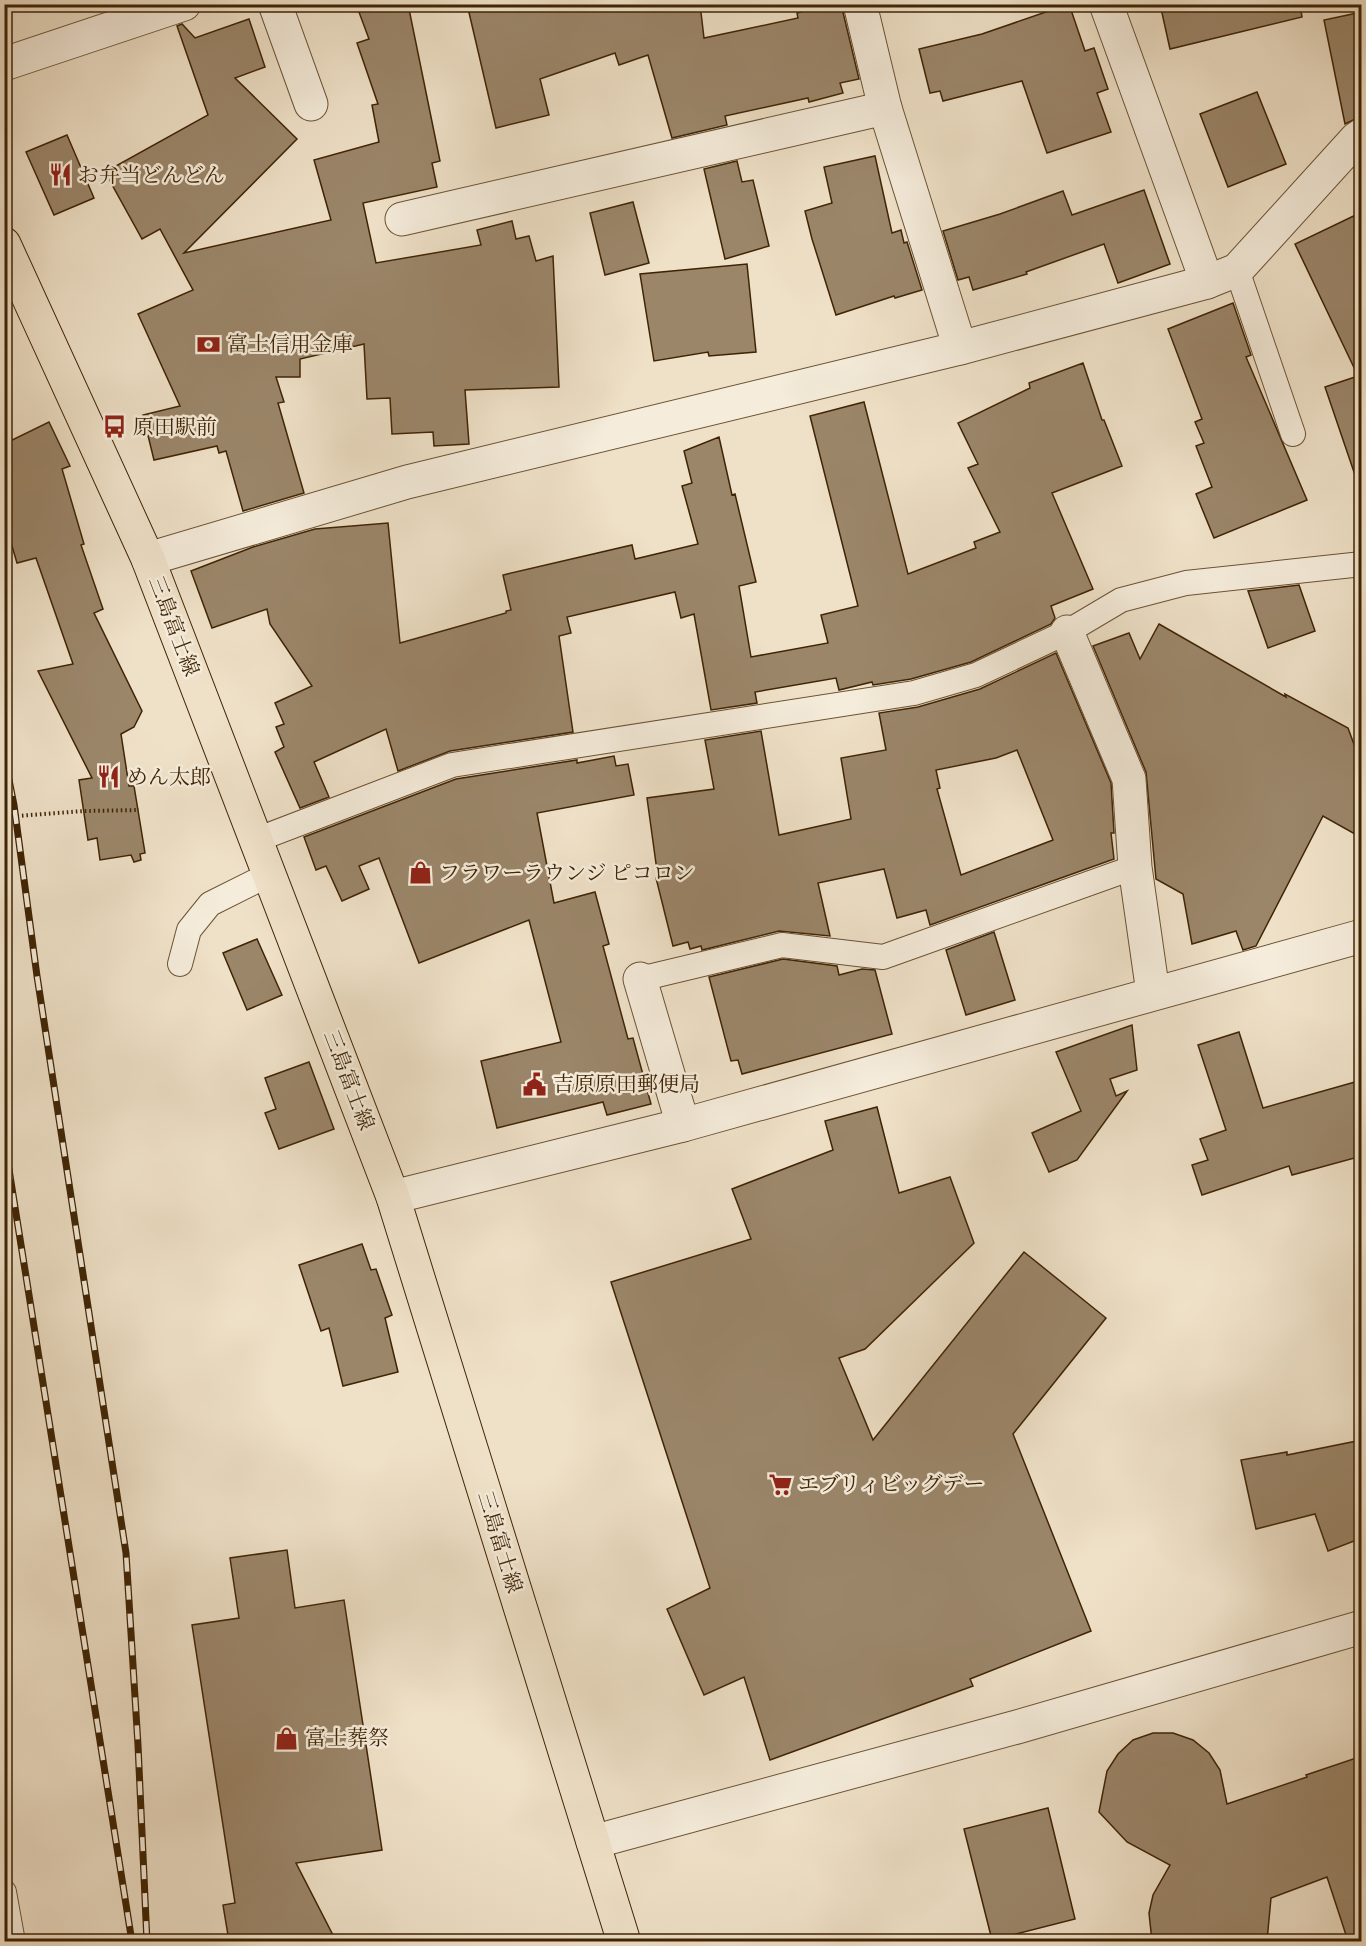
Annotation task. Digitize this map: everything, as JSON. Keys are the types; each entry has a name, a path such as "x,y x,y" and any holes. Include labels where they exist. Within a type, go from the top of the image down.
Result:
{"main road":[{"name":"三島富士線","path":"4,244 148,559 393,1197 624,1941"}],"street":[{"path":"4,64 184,4"},
{"path":"275,4 311,104"},
{"path":"860,4 885,108 960,348"},
{"path":"1106,4 1208,282"},
{"path":"402,219 885,108"},
{"path":"148,559 407,482 960,348 1208,282 1237,270 1356,138 1362,135"},
{"path":"1067,632 1129,779 1135,867 1153,993"},
{"path":"393,1197 683,1125 1362,936"},
{"path":"640,979 683,1125"},
{"path":"593,1842 1017,1727 1362,1627"}],"lane":[{"path":"1237,270 1293,434"},
{"path":"256,840 452,765 914,693 976,675 1067,632 1121,600 1186,583 1362,564"},
{"path":"640,979 782,945 883,957 1135,867"},
{"path":"180,964 189,930 210,904 270,874"},
{"path":"4,1892 13,1941"}],"path":[{"path":"4,817 84,811 139,810"}],"building":[{"path":"356,4 408,4 440,161 432,163 437,187 363,203 376,263 481,245 477,230 512,221 516,239 529,236 536,261 553,256 559,387 465,390 469,444 434,446 433,432 392,434 390,398 367,399 364,344 300,359 300,377 276,377 284,402 278,403 304,493 243,511 226,451 219,453 217,446 154,460 143,415 180,406 138,314 193,290 160,229 142,239 105,172 208,115 177,26 182,24 195,38 249,19 265,67 235,78 297,139 184,253 331,220 314,160 379,142 372,105 378,104 357,43 369,39"},
{"path":"467,4 700,4 704,38 798,18 797,13 832,4 841,4 859,79 840,83 843,93 809,102 808,98 725,116 727,125 672,138 648,55 619,65 615,53 540,79 549,115 496,128"},
{"path":"1069,4 1085,51 1094,48 1108,89 1097,93 1111,132 1047,153 1022,81 943,101 940,91 930,93 919,49 982,34"},
{"path":"1160,4 1300,4 1302,17 1170,49"},
{"path":"1362,12 1362,116 1345,124 1324,20"},
{"path":"1257,92 1286,164 1228,187 1200,114"},
{"name":"お弁当どんどん","path":"67,135 94,198 54,215 26,152"},
{"path":"875,156 892,233 901,230 922,290 895,298 894,296 836,315 805,211 832,203 824,167"},
{"path":"737,161 742,182 753,180 769,246 725,259 704,169"},
{"path":"1144,190 1170,264 1118,283 1104,244 1026,272 1027,274 973,290 969,277 958,280 943,231 1000,214 1063,191 1072,215"},
{"path":"633,202 649,263 605,275 590,213"},
{"path":"1362,212 1362,477 1356,478 1325,387 1358,376 1295,244"},
{"path":"747,264 756,352 709,356 708,352 654,361 640,274"},
{"path":"1233,303 1251,355 1246,357 1307,500 1214,538 1196,494 1212,487 1196,446 1204,443 1195,422 1202,419 1168,329"},
{"path":"1083,363 1102,420 1104,420 1122,466 1052,493 1093,589 1051,606 1055,618 1051,624 971,662 911,679 873,685 872,682 839,690 836,678 755,692 757,703 711,710 694,614 681,618 675,592 567,617 571,633 559,636 573,732 450,751 398,771 386,729 314,762 329,797 300,808 275,752 284,747 276,727 284,724 275,703 312,686 270,624 267,609 212,628 191,571 253,547 315,529 388,523 400,643 511,610 503,575 632,545 635,559 698,544 682,486 692,483 684,451 719,437 756,582 739,586 751,657 828,643 821,615 858,606 810,416 864,402 908,574 976,548 974,542 1000,532 968,468 978,464 958,423 1030,388 1029,383"},
{"path":"49,422 70,466 62,469 84,544 81,545 103,609 94,613 142,711 134,727 121,734 129,786 134,786 145,853 140,854 141,860 134,862 131,855 100,860 97,838 88,840 79,780 92,778 38,671 73,664 36,558 17,563 4,519 4,444"},
{"path":"1299,585 1315,631 1268,648 1248,591"},
{"path":"1159,624 1286,697 1285,694 1348,728 1362,766 1362,838 1323,816 1256,946 1243,950 1236,931 1192,944 1183,894 1156,879 1146,772 1093,646 1129,633 1140,659"},
{"path":"1056,653 1111,783 1114,833 1111,833 1114,859 930,925 926,910 897,918 884,869 818,883 830,936 779,931 702,950 701,946 690,949 688,942 673,946 656,878 658,878 647,798 714,789 705,740 761,731 779,835 851,819 841,758 886,750 879,713 918,707 980,689","holes":["1017,750 1053,840 961,875 937,789 940,788 936,770 996,758"]},
{"path":"614,756 616,766 628,764 634,795 537,813 554,903 595,892 609,944 603,946 628,1039 633,1038 651,1104 607,1115 603,1102 497,1128 481,1061 561,1042 529,920 419,963 379,858 359,866 369,889 342,901 326,866 316,870 304,837 456,779"},
{"path":"994,932 1015,1000 966,1015 946,950"},
{"path":"257,939 282,995 247,1010 223,953"},
{"path":"783,959 837,966 839,975 862,969 875,970 892,1034 742,1074 738,1060 731,1061 709,977"},
{"path":"1132,1025 1137,1070 1110,1079 1116,1096 1127,1091 1077,1160 1049,1172 1032,1133 1081,1111 1056,1052"},
{"path":"1239,1032 1263,1108 1362,1080 1362,1156 1292,1175 1289,1166 1202,1195 1192,1165 1208,1160 1200,1139 1226,1130 1198,1045"},
{"path":"309,1062 334,1129 279,1149 265,1113 276,1109 265,1078"},
{"path":"877,1107 899,1193 950,1177 974,1243 865,1349 839,1358 873,1440 1024,1252 1106,1318 1013,1434 1091,1631 970,1679 973,1686 770,1760 744,1677 704,1695 667,1609 710,1588 611,1282 751,1239 732,1189 833,1150 825,1121"},
{"path":"362,1244 371,1270 376,1269 392,1315 385,1318 398,1372 343,1386 329,1328 321,1331 299,1265"},
{"path":"1362,1440 1362,1538 1328,1551 1315,1514 1256,1529 1241,1460 1287,1452 1287,1455"},
{"name":"富士葬祭","path":"287,1550 295,1608 344,1600 382,1850 296,1863 336,1941 229,1941 223,1905 235,1903 192,1625 239,1618 230,1558"},
{"path":"1153,1733 1173,1733 1193,1740 1209,1753 1220,1770 1227,1804 1362,1756 1362,1941 1348,1941 1327,1877 1271,1898 1267,1941 1152,1941 1149,1913 1153,1895 1170,1865 1127,1842 1099,1812 1107,1771 1118,1754 1133,1740"},
{"path":"1048,1808 1075,1919 992,1940 964,1829"}],"railway":[{"path":"4,755 14,805 37,976 126,1553 147,1942"},
{"path":"4,1138 132,1942"}],"place":[{"name":"お弁当どんどん","path":"60,175"},
{"name":"富士信用金庫","path":"209,344"},
{"name":"原田駅前","path":"115,427"},
{"name":"めん太郎","path":"109,777"},
{"name":"フラワーラウンジ ピコロン","path":"421,873"},
{"name":"吉原原田郵便局","path":"535,1084"},
{"name":"エブリィビッグデー","path":"780,1484"},
{"name":"富士葬祭","path":"287,1738"}]}
